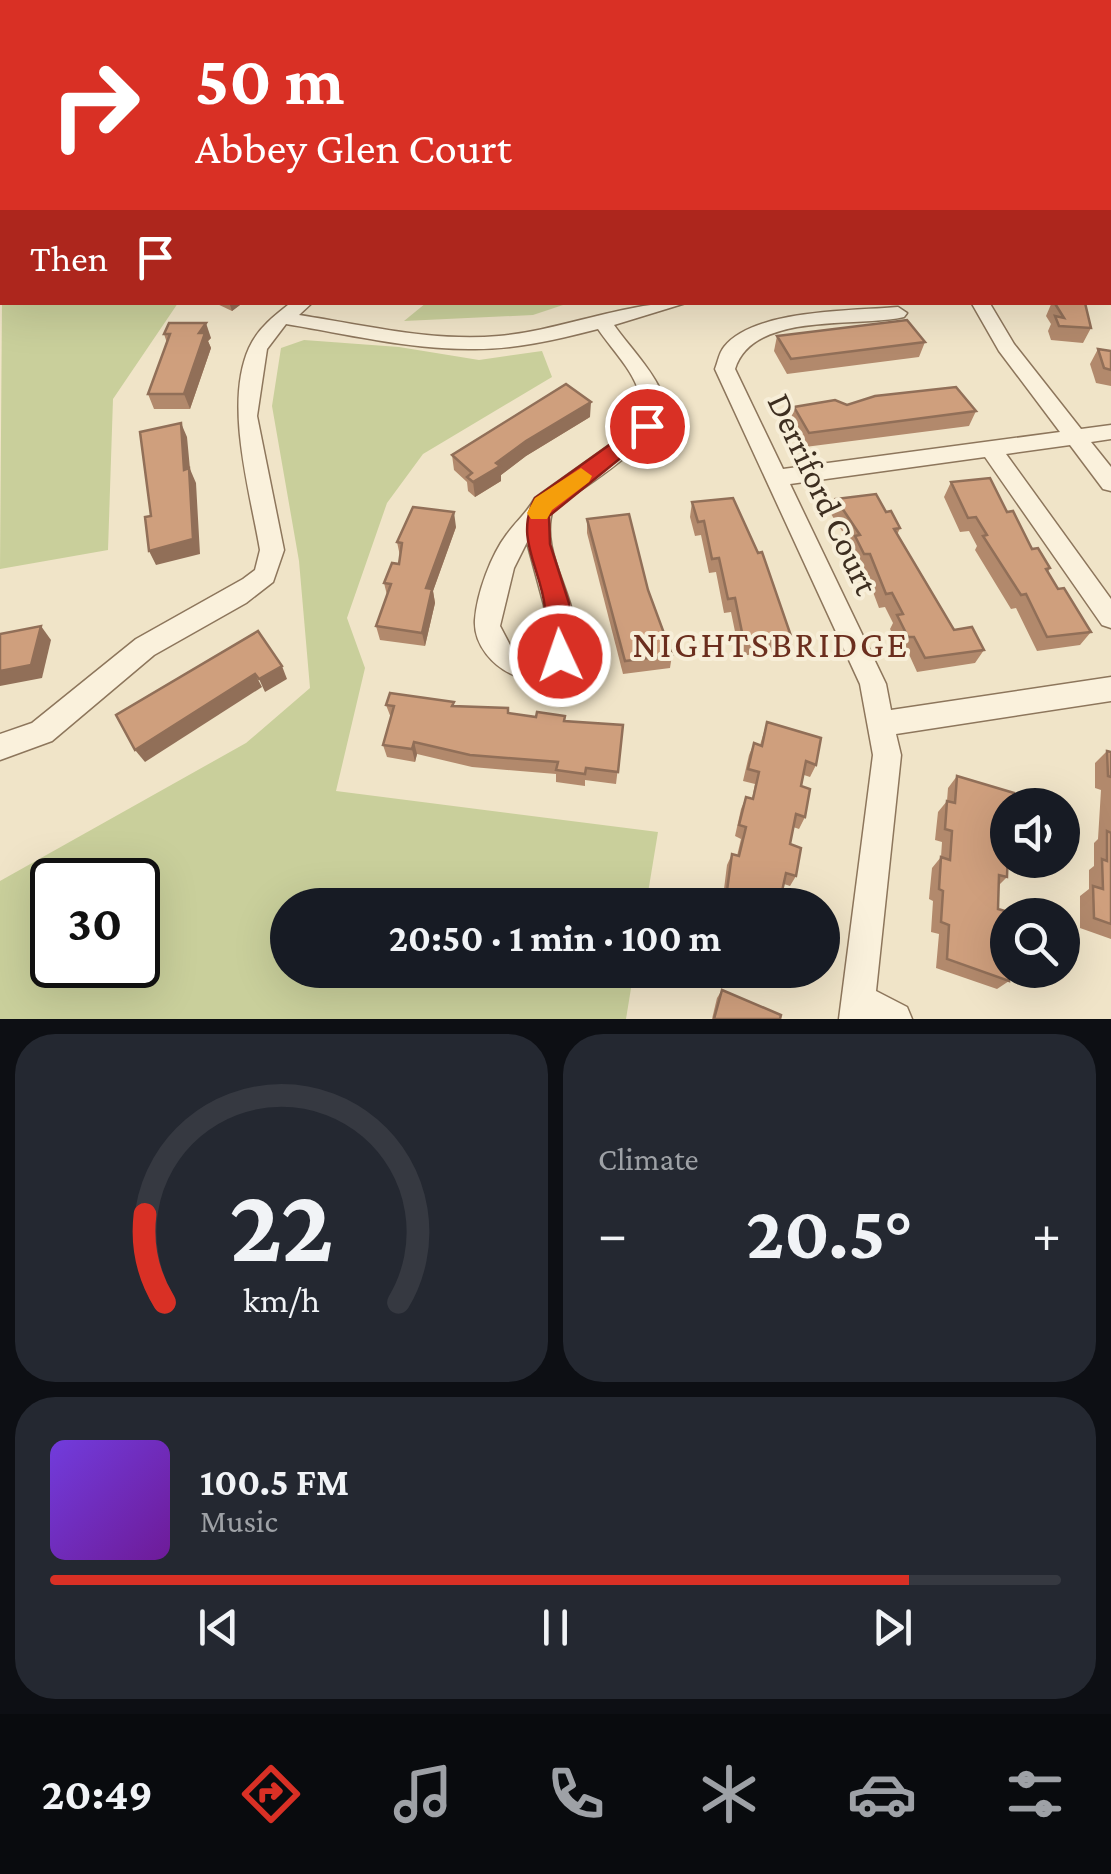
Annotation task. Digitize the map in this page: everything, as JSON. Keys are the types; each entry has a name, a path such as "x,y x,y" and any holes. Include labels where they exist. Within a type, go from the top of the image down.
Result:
{"street":[{"path":"0,747 39,736 64,720 106,677 144,648 264,575 272,550 247,416 258,349 282,318 300,305"},
{"path":"282,318 478,342 603,323 669,305"},
{"path":"982,305 1006,347 1111,483"},
{"name":"Derriford Court","path":"857,1009 888,755 885,724 873,684 725,369 730,347 763,328 898,313"},
{"path":"536,520 538,544 557,603 562,647 549,667 536,671 514,665 496,649 488,622 508,548 536,520 543,504 639,434 653,414 651,391 603,323"},
{"path":"776,478 1111,432"},
{"path":"991,449 1111,618"},
{"path":"885,724 1111,689"},
{"path":"857,1009 895,1019"}],"green space":[{"path":"2,305 177,305 113,399 108,550 0,569"},
{"path":"424,305 563,305 533,315 404,321"},
{"path":"304,340 399,347 479,360 542,351 552,377 423,454 387,503 347,618 365,668 336,791 658,832 649,888 270,888 270,988 631,988 626,1019 0,1019 0,881 30,864 30,988 160,988 160,858 41,858 246,743 310,688 299,561 272,406 281,348"}],"building":[{"path":"1056,305 1085,305 1091,328 1059,326 1055,316 1064,318"},
{"path":"907,320 925,342 791,359 777,336"},
{"path":"169,323 206,323 199,333 205,333 184,394 148,394 170,334 164,334"},
{"path":"1098,349 1111,351 1111,370 1104,368"},
{"path":"566,384 591,402 526,441 496,463 500,466 473,482 467,477 472,473 452,455"},
{"path":"956,387 976,411 809,433 794,407 835,400 847,405 875,396"},
{"path":"181,423 184,470 189,468 193,539 149,551 145,517 151,516 140,432"},
{"path":"990,478 1007,512 1013,511 1032,549 1038,548 1058,589 1064,588 1091,632 1047,637 1026,594 1021,595 983,536 987,535 976,517 968,518 951,482"},
{"path":"876,494 886,512 891,511 900,528 894,529 954,630 972,627 984,650 925,658 914,637 908,637 897,615 903,614 892,593 886,594 870,554 864,554 855,536 860,535 836,499"},
{"path":"733,498 758,553 762,552 791,636 744,642 735,598 728,599 719,558 712,559 704,521 698,522 692,502"},
{"path":"413,507 454,512 426,588 432,589 422,633 376,626 391,584 384,583 392,563 399,564 402,543 397,542"},
{"path":"629,514 648,590 672,655 625,661 587,519"},
{"path":"41,626 31,665 0,671 0,634"},
{"path":"258,631 282,666 259,679 255,674 135,750 116,715"},
{"path":"390,693 454,702 452,706 508,708 508,713 536,717 537,712 565,716 564,721 623,725 618,772 586,768 585,774 556,770 558,762 470,755 414,742 412,749 383,745 394,706 386,705"},
{"path":"767,722 821,738 816,765 806,761 801,786 810,789 805,817 796,814 790,844 801,848 796,876 786,873 783,888 727,888 732,854 739,856 746,827 739,825 746,797 753,799 759,772 748,769 754,743 762,746"},
{"path":"1107,751 1111,752 1111,777 1108,776"},
{"path":"957,776 997,788 990,788 990,878 999,878 998,898 990,898 990,974 947,959 949,925 941,922 943,891 939,889 941,857 950,860 952,831 945,829 947,801 955,803"},
{"path":"1107,831 1111,833 1111,924 1094,918 1093,886 1103,889 1102,859 1107,861"},
{"path":"722,990 781,1015 780,1019 714,1019"}],"slow traffic":[{"path":"539,513 543,504 581,476"}],"district":[{"name":"NIGHTSBRIDGE","path":"771,644"}],"route":[{"path":"560,656 557,603 538,544 538,516 543,504 647,426"}]}
